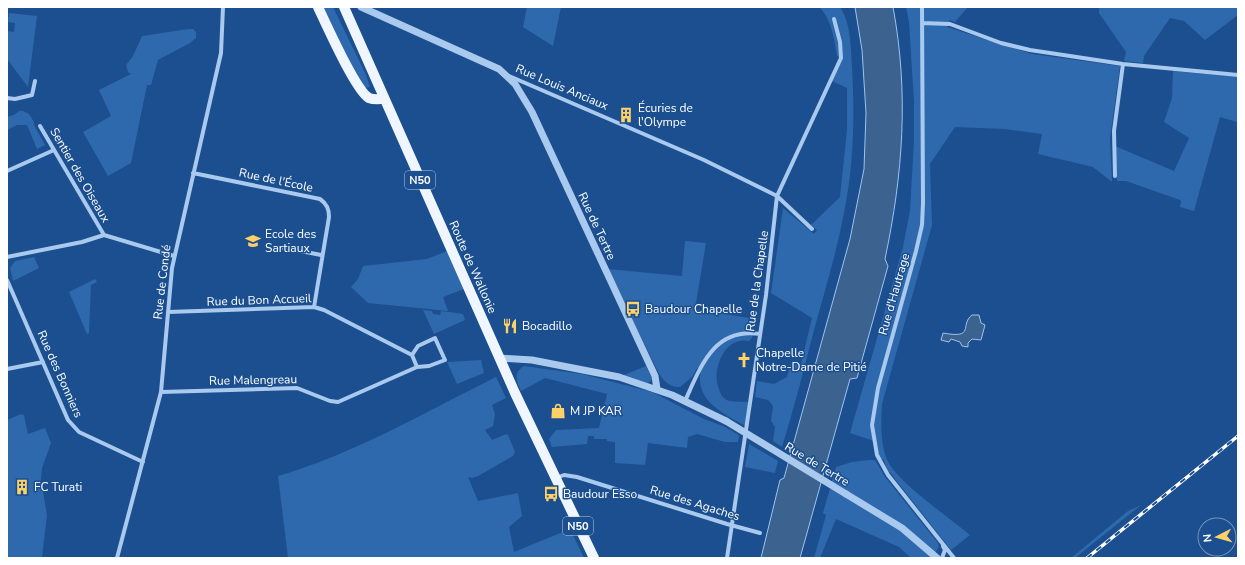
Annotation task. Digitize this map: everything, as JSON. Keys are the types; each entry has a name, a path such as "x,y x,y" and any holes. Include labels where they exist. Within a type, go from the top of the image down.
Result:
{"main road":[{"path":"318,7 355,81 368,98 375,100 384,99"},
{"name":"Route de Wallonie","path":"346,12 499,358 594,558"}],"street":[{"name":"Rue de Condé","path":"118,558 161,392 174,256 221,53 223,7"},
{"name":"Rue Louis Anciaux","path":"361,7 499,69 508,76 704,160 777,196 812,228"},
{"name":"Rue d'Hautrage","path":"922,7 922,225 878,388 872,425 877,455 883,467 952,557"},
{"name":"Rue de la Chapelle","path":"727,558 760,334 777,196 841,58 840,42 834,19"},
{"path":"922,23 950,24 1001,42 1030,50 1124,64 1238,75"},
{"path":"1115,176 1114,131 1124,64"},
{"name":"Rue de Tertre","path":"508,76 521,92 532,112 655,376 657,389"},
{"path":"7,98 15,99 32,95 36,81"},
{"name":"Sentier des Oiseaux","path":"40,126 104,235"},
{"path":"7,171 54,150"},
{"name":"Rue de l'École","path":"193,173 320,199 327,205 329,211 314,307"},
{"path":"7,257 82,242 104,235 174,256"},
{"path":"280,247 321,255"},
{"name":"Rue des Bonniers","path":"7,280 68,420 73,427 79,432 143,462"},
{"name":"Rue du Bon Accueil","path":"168,312 314,307 324,310 412,355"},
{"path":"685,401 700,366 717,345 735,334 760,334"},
{"name":"Rue Malengreau","path":"161,392 298,388 330,401 338,402 417,368 429,366 445,360 435,338 418,346 412,355"},
{"path":"412,355 417,368"},
{"name":"Rue de Tertre","path":"499,358 518,357 590,370 657,389 685,401 726,421 902,528 937,558"},
{"path":"7,369 44,362"},
{"name":"Rue des Agaches","path":"556,478 564,475 577,477 732,526 760,533"},
{"path":"942,544 945,550 942,558"}],"shaded area":[{"path":"321,7 333,7 366,75 370,87 364,88"},
{"path":"527,7 561,7 553,46 523,27"},
{"path":"819,7 840,7 844,13 850,36 853,105 851,165 849,186 841,228 782,447 773,441 775,427 771,421 773,406 768,400 755,397 757,381 774,384 787,377 791,362 801,364 812,318 771,293 783,208 814,234 817,230 811,225 840,197 847,130 847,88 832,81 842,58 837,56 830,24 827,17"},
{"path":"855,7 893,7 898,39 901,71 902,133 896,196 885,259 888,266 857,378 850,379 800,558 761,558 780,480 784,478 850,239 864,169 866,113 862,50"},
{"path":"906,7 968,7 955,22 950,20 947,27 1032,54 1120,66 1110,138 1112,182 1093,167 1038,154 1042,134 1004,129 955,127 930,164 932,225 882,404 881,418 885,455 894,471 903,481 970,535 951,550 888,470 883,459 880,460 874,441 850,433 903,247 910,211 914,140 914,102 909,22"},
{"path":"1099,7 1238,7 1238,15 1205,40 1184,21 1170,18 1144,56 1143,63 1124,61 1126,52 1099,13"},
{"path":"9,13 37,16 28,87 7,59 7,31 14,32 15,23 8,22"},
{"path":"193,29 196,32 196,38 190,43 158,60 151,85 147,85 131,163 108,176 83,132 111,116 99,90 131,74 128,72 126,65 133,56 142,36"},
{"path":"1173,71 1238,77 1237,122 1220,117 1194,211 1180,207 1180,200 1126,181 1117,181 1115,146 1174,171 1189,138 1164,122 1172,98"},
{"path":"19,111 29,114 45,145 37,149 27,125 17,125 7,130 7,117 14,115"},
{"path":"685,241 706,243 695,309 755,319 752,338 749,341 733,343 728,348 720,360 717,376 719,390 724,398 730,401 750,402 746,426 720,411 706,398 700,381 701,370 697,368 692,377 680,387 672,386 664,380 657,370 608,269 682,276"},
{"path":"447,251 464,289 443,297 448,311 368,303 351,287 358,279 363,266 427,259"},
{"path":"34,257 39,268 13,281 10,268 15,261"},
{"path":"95,279 97,282 91,285 89,333 87,334 69,292"},
{"path":"423,310 432,311 433,314 440,315 441,311 463,314 465,320 434,334"},
{"path":"972,315 979,315 981,323 985,325 981,340 972,339 968,343 968,347 962,346 960,342 951,339 949,342 941,340 943,333 963,333 968,319"},
{"path":"481,360 484,373 457,384 447,362"},
{"path":"524,366 582,374 652,392 739,435 738,442 725,442 697,434 688,437 687,448 648,443 645,465 615,463 615,442 607,441 607,439 594,439 594,436 588,436 587,444 552,447 549,439 556,430 599,428 607,394 545,378 521,391 516,377 518,371"},
{"path":"646,366 652,379 650,382 647,383 624,375"},
{"path":"496,377 506,398 492,405 495,414 493,426 485,430 492,440 506,434 508,435 515,452 513,456 478,476 472,478 468,477 478,501 518,493 522,516 509,527 514,552 570,529 584,558 288,558 278,476 306,467 362,444"},
{"path":"21,414 24,415 28,434 45,428 51,443 42,468 41,480 47,515 42,558 7,558 7,420"},
{"path":"749,444 778,461 775,473 745,467"},
{"path":"875,460 885,477 938,543 939,547 931,558 911,558 899,547 836,519 820,558 814,558 826,515 823,513 836,467 852,462"},
{"path":"1141,505 1075,558 1071,558 1128,511"}],"railway":[{"path":"1087,558 1238,436"}],"place":[{"name":"Écuries de l'Olympe","path":"626,115"},
{"name":"Ecole des Sartiaux","path":"253,241"},
{"name":"Baudour Chapelle","path":"633,309"},
{"name":"Bocadillo","path":"510,326"},
{"name":"Chapelle Notre-Dame de Pitié","path":"744,360"},
{"name":"M JP KAR","path":"558,411"},
{"name":"FC Turati","path":"22,487"},
{"name":"Baudour Esso","path":"551,494"}]}
